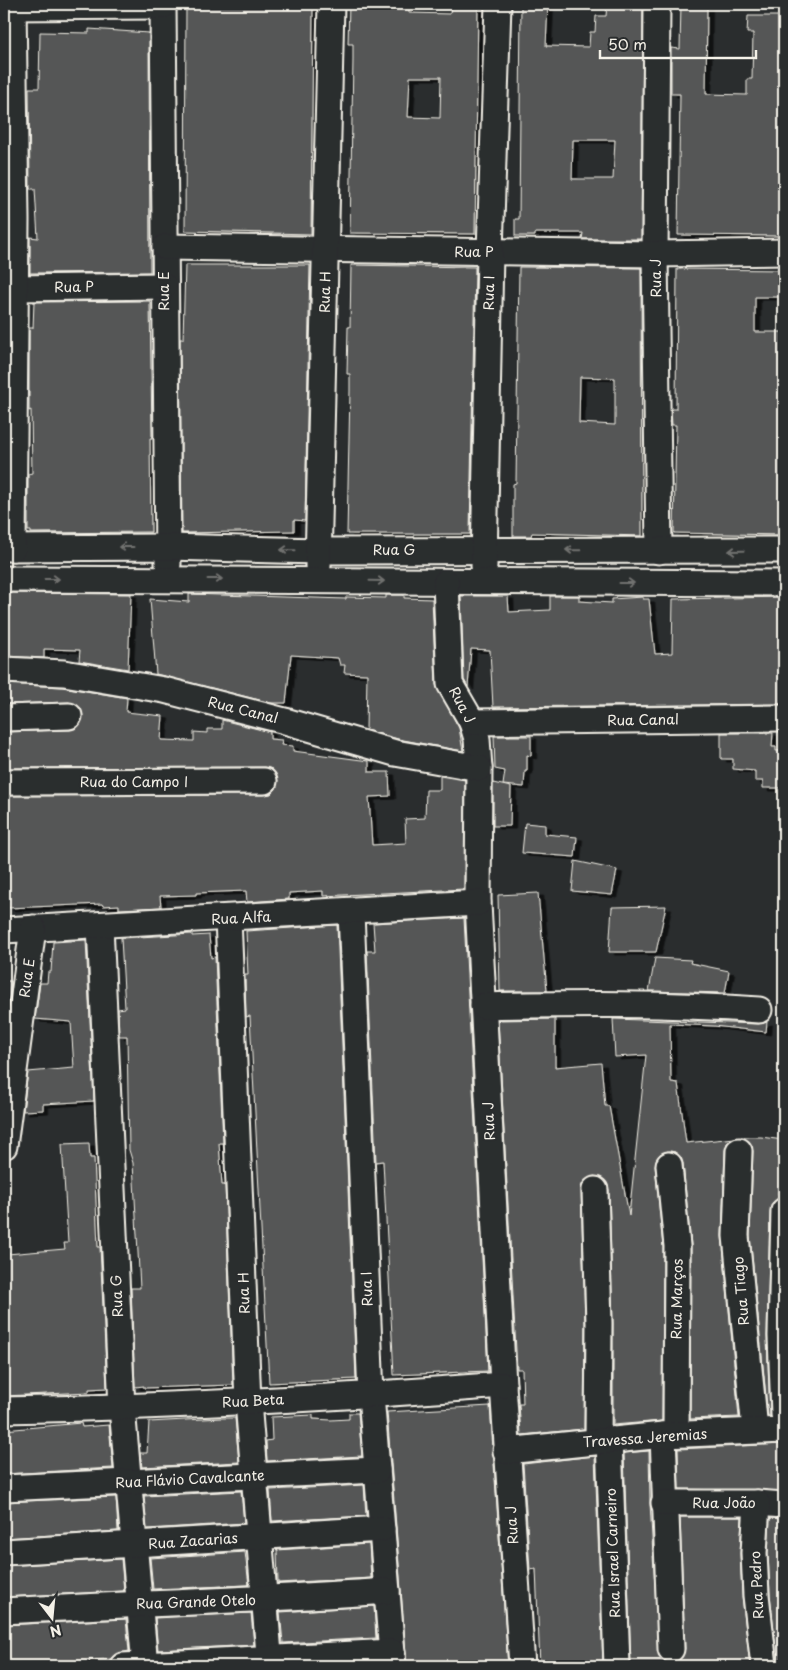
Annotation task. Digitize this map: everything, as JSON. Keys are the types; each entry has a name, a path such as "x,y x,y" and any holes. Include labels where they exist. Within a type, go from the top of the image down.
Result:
{"street":[{"name":"Rua H","path":"318,580 331,4"},
{"name":"Rua I","path":"484,583 490,252 498,4"},
{"name":"Rua J","path":"657,4 655,254 659,551"},
{"path":"8,548 15,288 10,219 10,6 163,5"},
{"name":"Rua E","path":"163,5 168,579"},
{"name":"Rua P","path":"165,247 326,251 655,254 784,252"},
{"name":"Rua P","path":"15,288 164,286"},
{"name":"Rua G","path":"8,548 168,547 318,551 784,550"},
{"path":"4,579 318,580 484,583 784,583"},
{"name":"Rua J","path":"446,582 450,684 472,722 477,739 479,768 478,903 506,1451 522,1666"},
{"name":"Rua Canal","path":"4,670 64,673 164,690 285,721 396,753 479,768"},
{"path":"4,718 69,716"},
{"name":"Rua Canal","path":"472,722 784,718"},
{"name":"Rua do Campo I","path":"4,782 264,781"},
{"name":"Rua Alfa","path":"4,930 351,912 478,903"},
{"name":"Rua I","path":"351,912 371,1395 392,1659"},
{"name":"Rua H","path":"228,918 248,1402 270,1662"},
{"name":"Rua G","path":"100,925 122,1408 140,1604 137,1666"},
{"name":"Rua E","path":"4,1146 33,928"},
{"path":"483,1006 656,1004 759,1010"},
{"name":"Rua Tiago","path":"739,1151 736,1236 755,1430"},
{"name":"Rua Marços","path":"669,1165 677,1246 670,1434 664,1503 671,1649"},
{"name":"Rua Israel Carneiro","path":"595,1190 604,1440 616,1666"},
{"path":"784,1211 781,1336 784,1414"},
{"name":"Rua Beta","path":"4,1410 122,1408 248,1402 371,1395 503,1384"},
{"name":"Travessa Jeremias","path":"506,1451 670,1434 784,1430"},
{"name":"Rua Flávio Cavalcante","path":"4,1488 377,1470"},
{"name":"Rua João","path":"664,1503 757,1503 784,1506"},
{"name":"Rua Pedro","path":"757,1503 754,1553 756,1595 764,1666"},
{"name":"Rua Zacarias","path":"4,1552 135,1546 382,1529"},
{"name":"Rua Grande Otelo","path":"4,1611 264,1600 387,1592"},
{"path":"137,1666 392,1659"}],"building":[{"path":"186,4 313,4 311,234 185,231"},
{"path":"349,4 409,4 409,13 450,14 451,4 478,4 475,234 350,233 353,44 348,44","holes":["410,77 441,77 440,118 408,117"]},
{"path":"521,4 548,4 546,46 589,47 590,32 595,32 596,16 606,16 607,4 643,4 641,239 582,239 583,233 535,233 535,236 515,236 515,219 519,219","holes":["573,140 615,140 613,179 572,179"]},
{"path":"681,4 707,4 706,94 747,95 747,79 752,79 753,33 747,33 748,16 784,16 784,236 678,235 680,94 671,94 671,48 680,49"},
{"path":"89,29 149,33 150,272 30,273 30,237 38,238 35,189 30,189 29,88 39,88 40,32 89,33"},
{"path":"185,265 310,265 305,521 294,520 294,531 182,533 180,339 183,339"},
{"path":"351,265 475,267 470,534 347,534 350,374 347,374"},
{"path":"519,267 641,268 642,536 532,533 531,536 513,536 513,484 516,483","holes":["580,377 615,378 615,425 579,423"]},
{"path":"677,269 784,270 784,297 755,297 755,332 784,332 784,535 674,533 676,425 672,425 671,409 676,409"},
{"path":"150,301 151,532 31,533 31,531 28,531 28,474 32,473 31,410 29,411 29,328 33,328 34,302"},
{"path":"4,593 131,594 128,669 79,661 80,650 44,649 44,658 4,656"},
{"path":"189,594 346,599 346,597 386,598 386,595 404,595 404,598 432,599 436,685 459,728 463,751 398,739 366,730 367,674 344,673 345,665 340,665 338,658 291,655 286,703 271,703 156,674 150,599 189,602"},
{"path":"461,596 508,596 509,612 550,610 550,596 579,596 579,601 612,603 612,599 643,597 643,599 649,599 655,654 672,653 673,599 784,597 784,704 493,707 490,650 471,649 468,687 464,680"},
{"path":"4,684 62,687 127,698 126,712 163,716 161,740 194,741 194,732 207,733 207,729 222,729 222,720 270,732 270,739 282,740 281,745 293,746 293,751 369,761 369,772 389,772 390,796 369,797 372,845 406,843 405,819 425,818 426,790 440,790 440,776 465,780 464,889 323,896 323,891 289,893 289,899 247,902 246,891 196,893 196,895 160,896 161,907 119,909 119,905 103,906 102,904 8,908 4,822 4,799 6,799 6,796 264,795 271,794 276,789 278,780 272,769 264,767 4,768 4,732 70,730 77,728 83,716 81,708 69,702 4,704"},
{"path":"721,733 773,733 772,747 776,747 776,751 781,751 781,764 784,764 784,788 763,788 763,781 755,781 755,771 733,769 733,759 721,759"},
{"path":"494,736 531,736 531,756 527,755 524,787 503,785 505,771 495,769"},
{"path":"493,783 511,787 510,826 493,826"},
{"path":"525,823 545,825 545,834 577,837 575,857 522,853"},
{"path":"575,861 617,870 612,895 572,891"},
{"path":"538,893 547,991 500,991 498,895"},
{"path":"666,906 656,952 609,952 612,907"},
{"path":"464,918 488,1371 394,1375 383,1161 376,1162 367,951 375,951 373,923"},
{"path":"337,925 356,1379 269,1383 250,1016 246,1017 245,975 248,975 246,931"},
{"path":"192,934 192,936 209,935 211,958 215,957 223,1143 219,1143 222,1185 225,1185 233,1385 135,1387 131,1288 140,1288 133,1163 129,1150 127,1036 119,1036 118,1009 125,1008 121,938"},
{"path":"86,940 94,1101 43,1104 43,1110 23,1111 28,1072 74,1068 71,1022 35,1019 40,983 47,983 48,972 51,972 53,942"},
{"path":"655,958 691,960 690,963 729,971 725,993 649,991"},
{"path":"4,981 11,981 7,1017 4,1016"},
{"path":"555,1019 555,1067 601,1063 605,1106 609,1106 629,1216 646,1055 615,1057 613,1019 758,1024 767,1022 766,1032 714,1026 670,1024 671,1082 678,1083 686,1143 735,1138 727,1143 725,1150 722,1236 739,1417 690,1419 691,1245 683,1163 675,1152 668,1151 660,1154 655,1166 663,1247 662,1421 613,1425 613,1323 609,1190 607,1183 602,1178 594,1176 583,1183 581,1190 585,1323 584,1429 521,1435 519,1404 523,1404 522,1369 517,1369 498,1020"},
{"path":"741,1137 783,1140 778,1194 780,1194 780,1198 772,1203 770,1211 767,1336 770,1416 768,1416 750,1236 753,1151 751,1144"},
{"path":"89,1143 90,1158 94,1158 107,1388 89,1389 89,1392 4,1396 4,1283 7,1254 65,1249 64,1243 68,1243 62,1144"},
{"path":"490,1406 508,1666 407,1666 387,1412"},
{"path":"349,1413 358,1413 362,1456 267,1461 266,1441 272,1440 271,1417 313,1415 313,1419 331,1420 349,1419"},
{"path":"235,1418 239,1462 142,1467 140,1453 147,1453 149,1422"},
{"path":"81,1423 82,1427 109,1425 113,1468 4,1474 4,1430"},
{"path":"784,1444 784,1491 679,1489 678,1449"},
{"path":"649,1451 650,1503 659,1656 665,1662 672,1663 679,1661 685,1649 680,1517 742,1517 740,1554 742,1596 750,1666 631,1666 624,1453"},
{"path":"595,1456 603,1666 540,1666 536,1569 530,1570 523,1464"},
{"path":"364,1485 366,1516 272,1521 270,1490"},
{"path":"241,1491 244,1523 147,1529 144,1496"},
{"path":"116,1497 118,1531 4,1538 4,1502"},
{"path":"770,1518 784,1519 784,1666 778,1666 770,1594 768,1553"},
{"path":"369,1544 371,1578 278,1583 277,1550"},
{"path":"245,1552 249,1585 153,1589 150,1558"},
{"path":"121,1559 124,1591 4,1597 4,1566"},
{"path":"374,1606 376,1638 283,1643 280,1612"},
{"path":"251,1613 254,1645 158,1650 155,1618"},
{"path":"126,1619 129,1651 116,1654 110,1659 89,1660 90,1664 4,1666 4,1625"}]}
